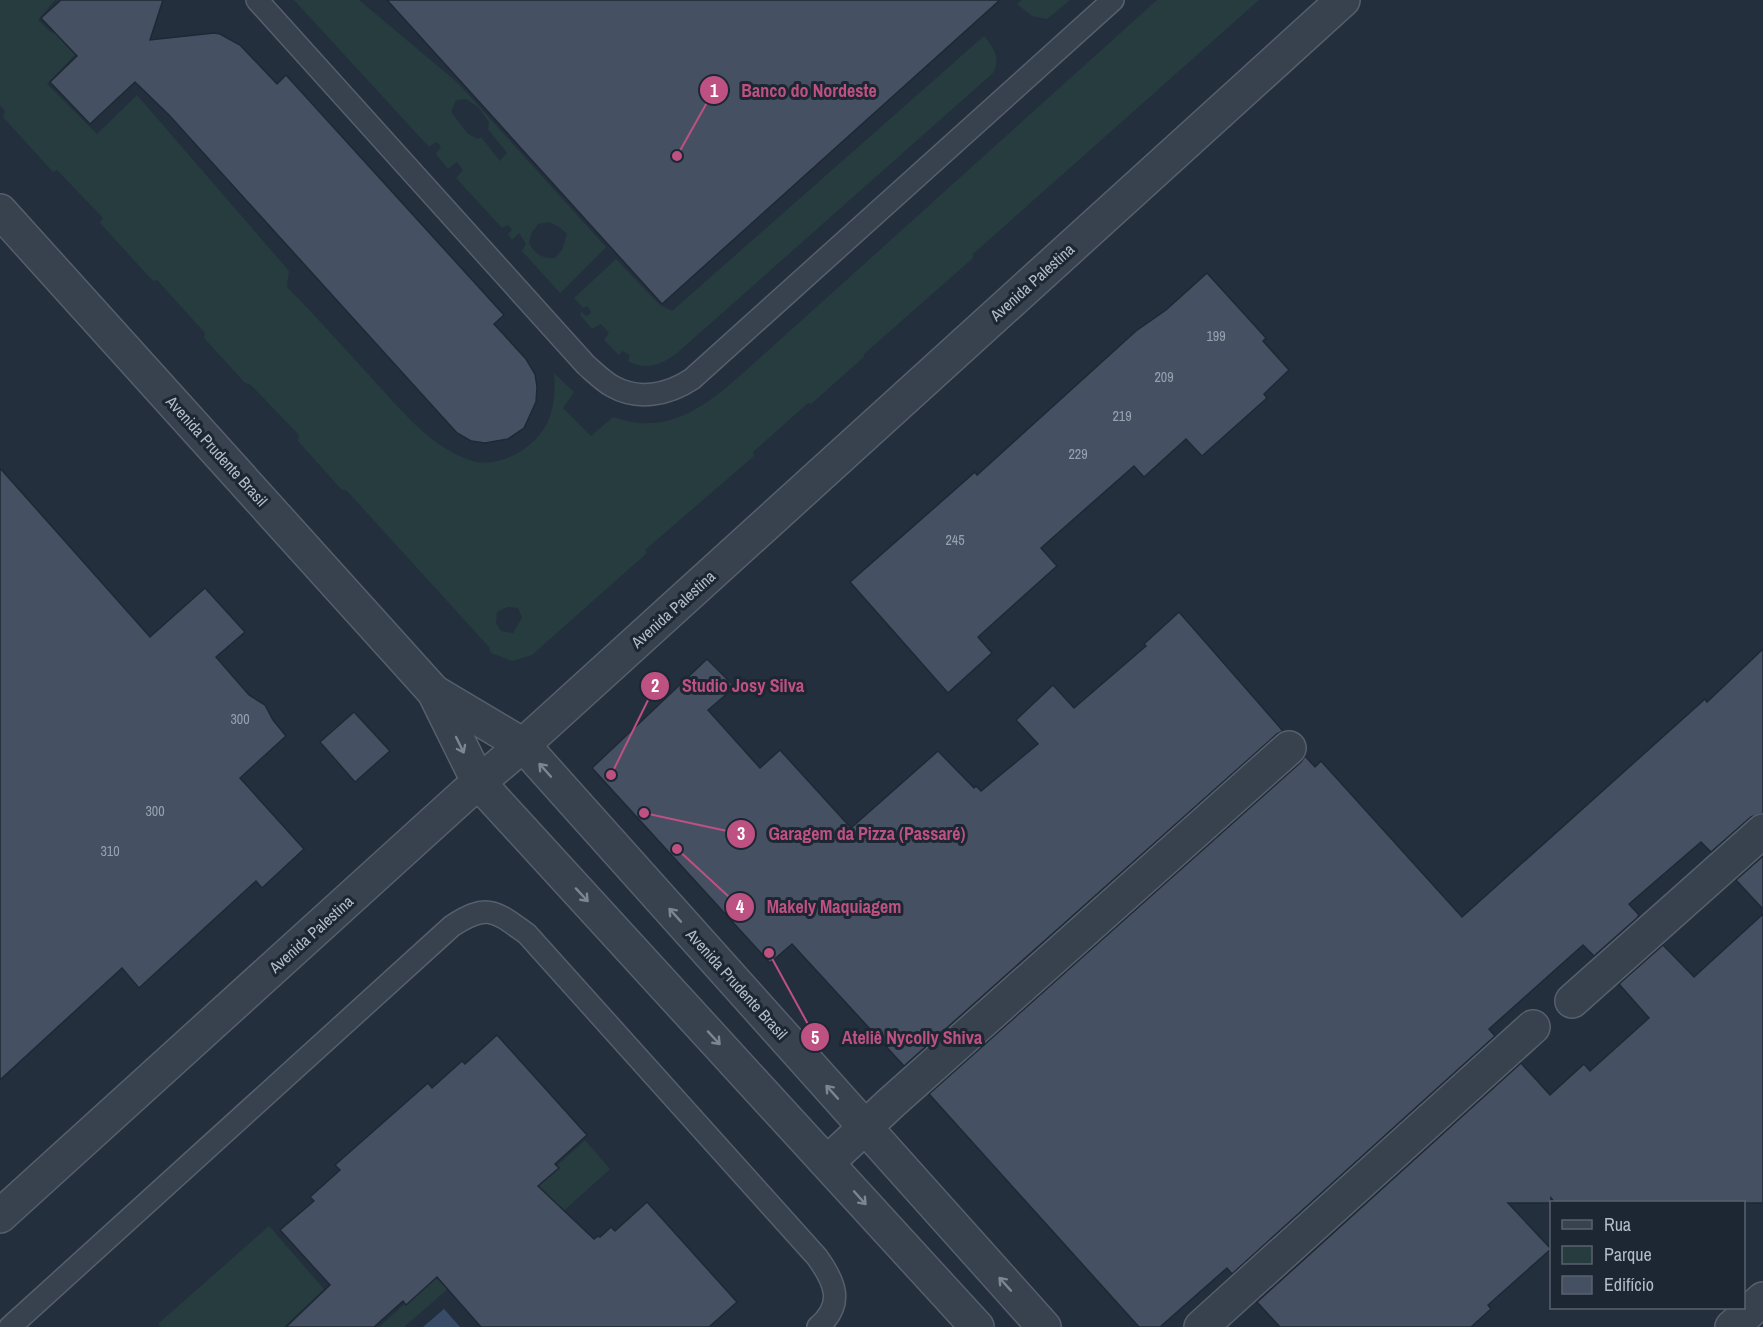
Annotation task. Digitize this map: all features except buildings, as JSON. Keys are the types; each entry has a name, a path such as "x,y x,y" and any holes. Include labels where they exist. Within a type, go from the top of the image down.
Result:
{"street":[{"name":"Avenida Palestina","path":"0,1216 523,745 1343,0"},
{"name":"Avenida Prudente Brasil","path":"0,211 434,692 479,783 977,1327"},
{"name":"Avenida Prudente Brasil","path":"434,692 523,745 1044,1327"},
{"path":"828,1162 1289,748"},
{"path":"1572,1001 1763,831"},
{"path":"1201,1327 1533,1027"},
{"path":"1732,1327 1763,1299"}],"lane":[{"path":"257,0 586,365 610,385 623,392 643,395 668,392 692,379 1113,0"},
{"path":"10,1327 452,926 478,912 497,913 527,933 817,1257 829,1274 835,1293 832,1309 826,1320 818,1327"}],"green space":[{"path":"0,0 55,0 38,20 52,33 68,18 90,39 47,84 97,134 137,95 289,271 287,287 404,413 445,448 461,457 477,462 489,462 508,458 519,452 541,433 553,406 554,373 574,392 563,408 591,436 613,417 636,423 657,423 695,410 729,386 1157,0 1259,0 973,254 973,258 864,354 864,357 753,452 754,456 645,550 647,553 532,655 512,661 491,653 489,647 347,491 341,489 298,441 299,435 251,385 245,383 204,338 205,333 157,280 153,281 100,223 103,218 57,170 53,172 3,117 5,111 0,105","holes":["508,607 518,608 522,618 513,633 501,631 496,623 497,612"]},
{"path":"294,0 359,0 458,83 606,247 560,293 522,251 526,244 519,233 512,240 508,234 512,230 508,225 502,228 456,178 463,170 457,162 448,169 436,154 441,147 437,142 429,147","holes":["466,99 478,107 489,122 488,129 507,153 500,161 481,137 478,139 468,134 451,112 456,100","549,222 567,234 562,250 555,258 539,255 529,243 531,234 538,224"]},
{"path":"1022,0 1070,0 1047,19 1032,16 1017,4"},
{"path":"984,36 991,45 996,58 993,73 676,354 653,365 635,364 628,361 630,355 622,351 619,355 604,340 609,333 601,324 592,329 580,315 581,312 587,316 591,313 590,309 587,306 583,308 574,298 616,259 660,305 672,311"},
{"path":"585,1140 610,1169 463,1302 450,1287 404,1327 379,1327"},
{"path":"269,1226 324,1289 284,1327 161,1327 158,1324"}],"water":[{"path":"444,1309 460,1327 423,1327"}],"place":[{"name":"Banco do Nordeste","path":"677,156"},
{"name":"Studio Josy Silva","path":"611,775"},
{"name":"Garagem da Pizza (Passaré)","path":"644,813"},
{"name":"Makely Maquiagem","path":"677,849"},
{"name":"Ateliê Nycolly Shiva","path":"769,953"}]}
